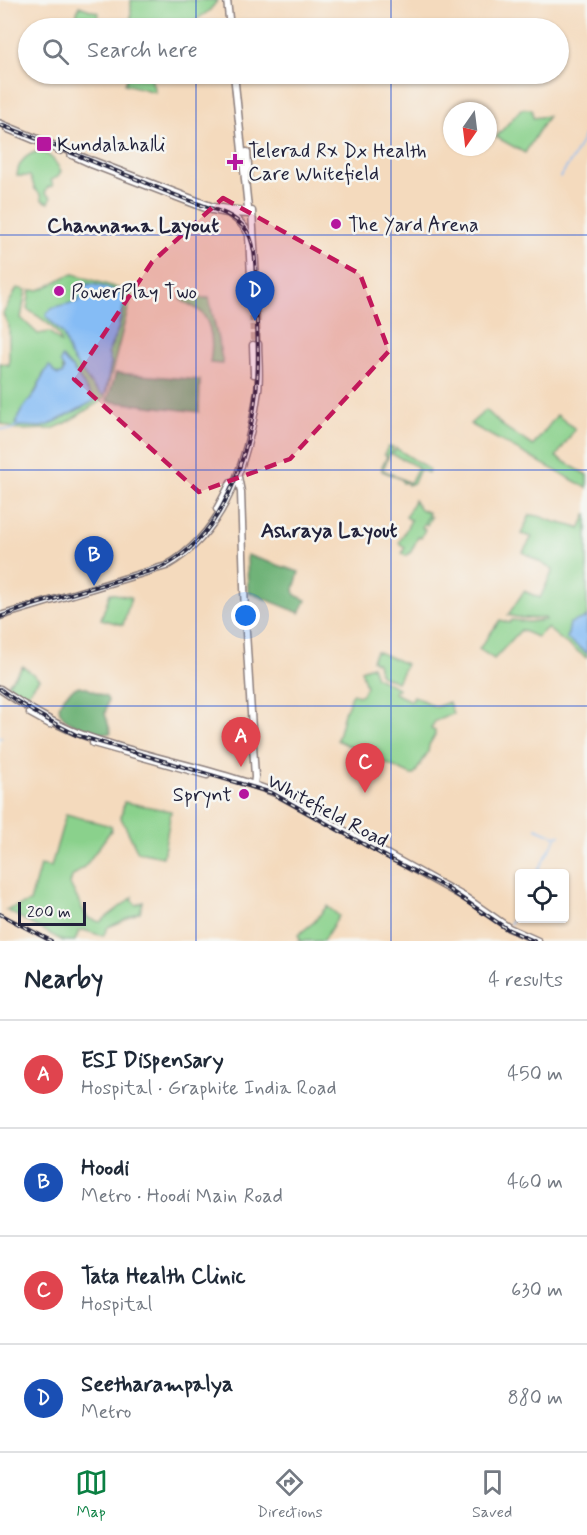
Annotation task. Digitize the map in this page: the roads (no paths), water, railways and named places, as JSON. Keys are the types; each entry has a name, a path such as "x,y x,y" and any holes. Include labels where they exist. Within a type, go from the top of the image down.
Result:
{"main road":[{"path":"229,0 230,18"},
{"path":"237,84 253,227 254,298 249,237 249,227 253,227"},
{"path":"0,125 201,207 225,212 250,211"},
{"path":"92,162 213,207 250,211"},
{"path":"225,212 237,219 246,229 249,237"},
{"path":"11,611 166,566 178,560 208,529 227,502 248,442 258,390 256,344"},
{"path":"0,615 165,562 184,549 202,530 222,502 236,474"},
{"path":"236,474 240,488 250,712 257,786"},
{"name":"Whitefield Road","path":"0,691 81,734 257,786 466,898 508,931 530,941"},
{"name":"Whitefield Road","path":"0,691 37,717 84,740 269,792"},
{"name":"Whitefield Road","path":"493,919 538,941"}],"water":[{"path":"87,284 108,288 126,297 118,329 108,353 111,363 105,394 102,395 94,388 70,355 63,334 46,316 56,307 78,301"},
{"path":"62,357 78,375 95,399 94,401 49,425 16,426 21,412 35,393 49,366 56,374 63,373 64,369 60,362"},
{"path":"587,617 587,653 567,639 570,623"}],"waterway":[{"path":"560,177 586,132"},
{"path":"0,429 11,430 17,426"},
{"path":"536,828 555,836 560,835"},
{"path":"539,869 556,838"},
{"path":"510,924 515,914"}],"tunnel":[{"path":"252,298 253,345"},
{"path":"257,298 258,344"}],"railway":[{"path":"0,125 222,212 243,226 252,241 254,251 258,358 252,417 239,468 229,493 201,537 182,555 160,568 33,605 0,617"},
{"path":"0,689 27,708 76,735 272,793 445,887 507,929 534,941"},
{"path":"0,914 51,941"}],"place":[{"name":"Kundalahalli","path":"44,144"},
{"name":"Telerad Rx Dx Health Care Whitefield","path":"235,162"},
{"name":"The Yard Arena","path":"336,224"},
{"name":"PowerPlay Two","path":"59,291"},
{"name":"Seetharampalya","path":"255,321"},
{"name":"Hoodi","path":"94,586"},
{"name":"ESI Dispensary","path":"241,767"},
{"name":"Tata Health Clinic","path":"365,793"},
{"name":"Sprynt","path":"244,794"}],"district":[{"name":"Channama Layout","path":"133,225"},
{"name":"Ashraya Layout","path":"329,530"}]}
